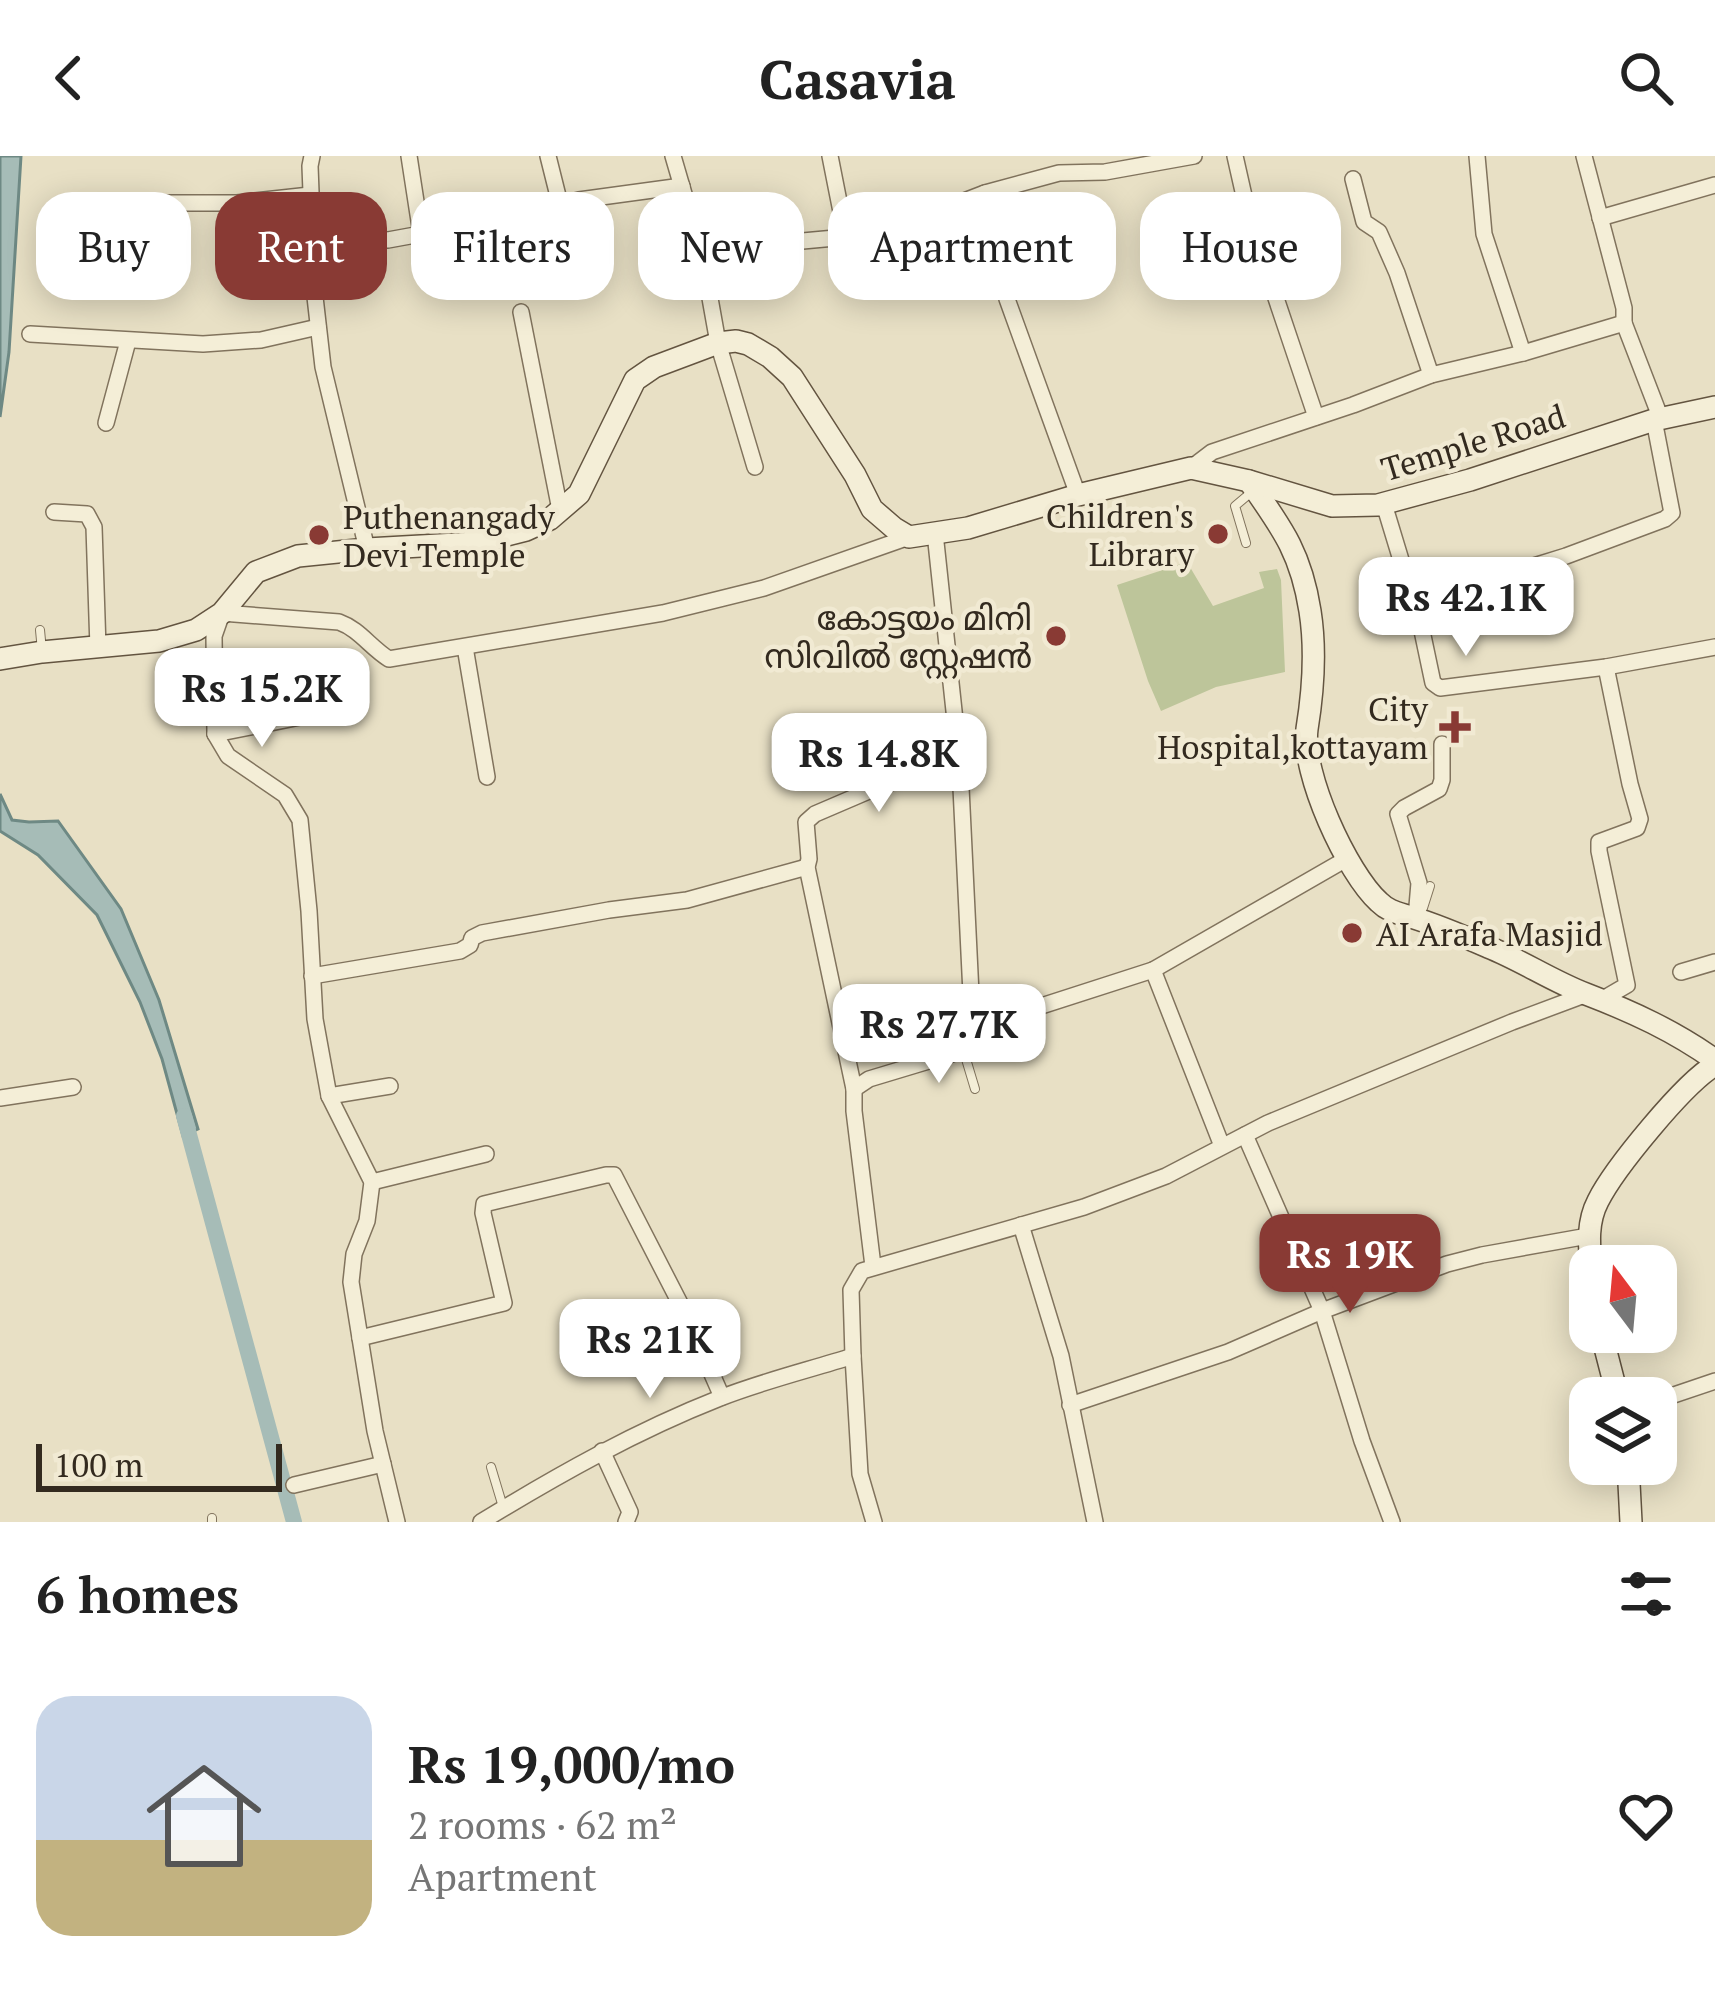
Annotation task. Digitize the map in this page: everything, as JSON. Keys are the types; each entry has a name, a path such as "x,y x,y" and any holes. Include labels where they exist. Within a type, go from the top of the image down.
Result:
{"main road":[{"path":"26,649 98,648 160,641 196,630 222,613 256,572 298,556 475,543 526,530 550,519 579,494 635,380 654,367 718,343 748,344 792,377 872,509 909,537 968,528 1191,468"},
{"name":"Temple Road","path":"1191,468 1332,506 1384,504 1715,407"},
{"path":"1252,485 1289,538 1300,566 1312,636 1311,718 1306,731 1317,789 1331,827 1375,899 1388,910 1490,948 1659,1024 1715,1063 1690,1084 1596,1204 1589,1245"},
{"path":"1629,1485 1631,1522"}],"street":[{"path":"310,192 312,156"},
{"path":"409,156 415,192"},
{"path":"548,156 557,192"},
{"path":"673,156 684,192"},
{"path":"830,156 837,192"},
{"path":"989,192 1059,173 1105,172 1194,156"},
{"path":"1235,156 1250,218 1316,417"},
{"path":"1477,156 1484,234 1522,353"},
{"path":"1495,578 1586,549 1672,514 1658,420 1624,323 1584,156"},
{"path":"1353,179 1364,222 1379,232 1397,273 1431,375"},
{"path":"1600,218 1715,185"},
{"path":"614,196 682,186"},
{"path":"317,300 328,388 367,549"},
{"path":"711,300 718,343 755,467"},
{"path":"1007,300 1078,495"},
{"path":"521,312 560,510"},
{"path":"1191,468 1212,452 1431,375 1624,323"},
{"path":"29,334 203,344 261,340 319,327"},
{"path":"106,423 128,340"},
{"path":"1384,504 1433,683 1440,688 1606,667 1715,647"},
{"path":"54,512 87,514 94,527 98,648"},
{"path":"935,533 960,767 976,1027"},
{"path":"398,1522 351,1282 353,1254 367,1221 372,1182 329,1096 315,1019 300,820 285,795 228,757 215,734 214,636 222,613 340,622 389,659 663,613 764,588 909,537"},
{"path":"465,646 488,777"},
{"path":"874,1522 860,1474 853,1356 851,1290 862,1271 1084,1207 1166,1176 1268,1123 1389,1072 1627,985 1599,842 1637,828 1640,819 1606,667"},
{"path":"215,734 300,717"},
{"path":"1419,920 1419,883 1398,814 1439,789 1442,744"},
{"path":"873,1266 854,1089 806,868 806,822 885,784 960,767"},
{"path":"854,1089 869,1079 963,1047 976,1027 1153,970 1348,858"},
{"path":"311,976 460,951 482,933 687,901 806,868"},
{"path":"1681,972 1715,962"},
{"path":"1153,970 1222,1146"},
{"path":"329,1096 390,1086"},
{"path":"0,1099 73,1087"},
{"path":"1246,1135 1322,1311 1392,1522"},
{"path":"372,1182 487,1154"},
{"path":"360,1338 504,1304 484,1204 614,1175 722,1397"},
{"path":"1021,1225 1061,1356 1095,1522"},
{"path":"1070,1406 1228,1352 1447,1264 1588,1236"},
{"path":"481,1522 541,1477 722,1397 853,1356"},
{"path":"1677,1394 1715,1381"},
{"path":"602,1451 630,1512 626,1522"},
{"path":"294,1485 383,1464"}],"lane":[{"path":"1246,543 1235,506 1252,485"},
{"path":"1419,920 1430,886"},
{"path":"963,1047 975,1089"},
{"path":"491,1467 503,1508"}],"green space":[{"path":"1187,562 1213,606 1264,588 1259,572 1277,569 1285,672 1216,687 1161,711 1117,585"}],"water":[{"path":"0,156 21,156 9,352 0,417"},
{"path":"0,794 12,820 58,821 121,909 159,1000 198,1129 183,1136 140,1002 97,915 38,855 0,831"}],"waterway":[{"path":"184,1116 294,1522"}],"place":[{"name":"Children's Library","path":"1218,534"},
{"name":"Puthenangady Devi Temple","path":"319,535"},
{"name":"കോട്ടയം മിനി സിവിൽ സ്റ്റേഷൻ","path":"1056,636"},
{"name":"City Hospital,kottayam","path":"1455,727"},
{"name":"AI Arafa Masjid","path":"1352,933"}]}
